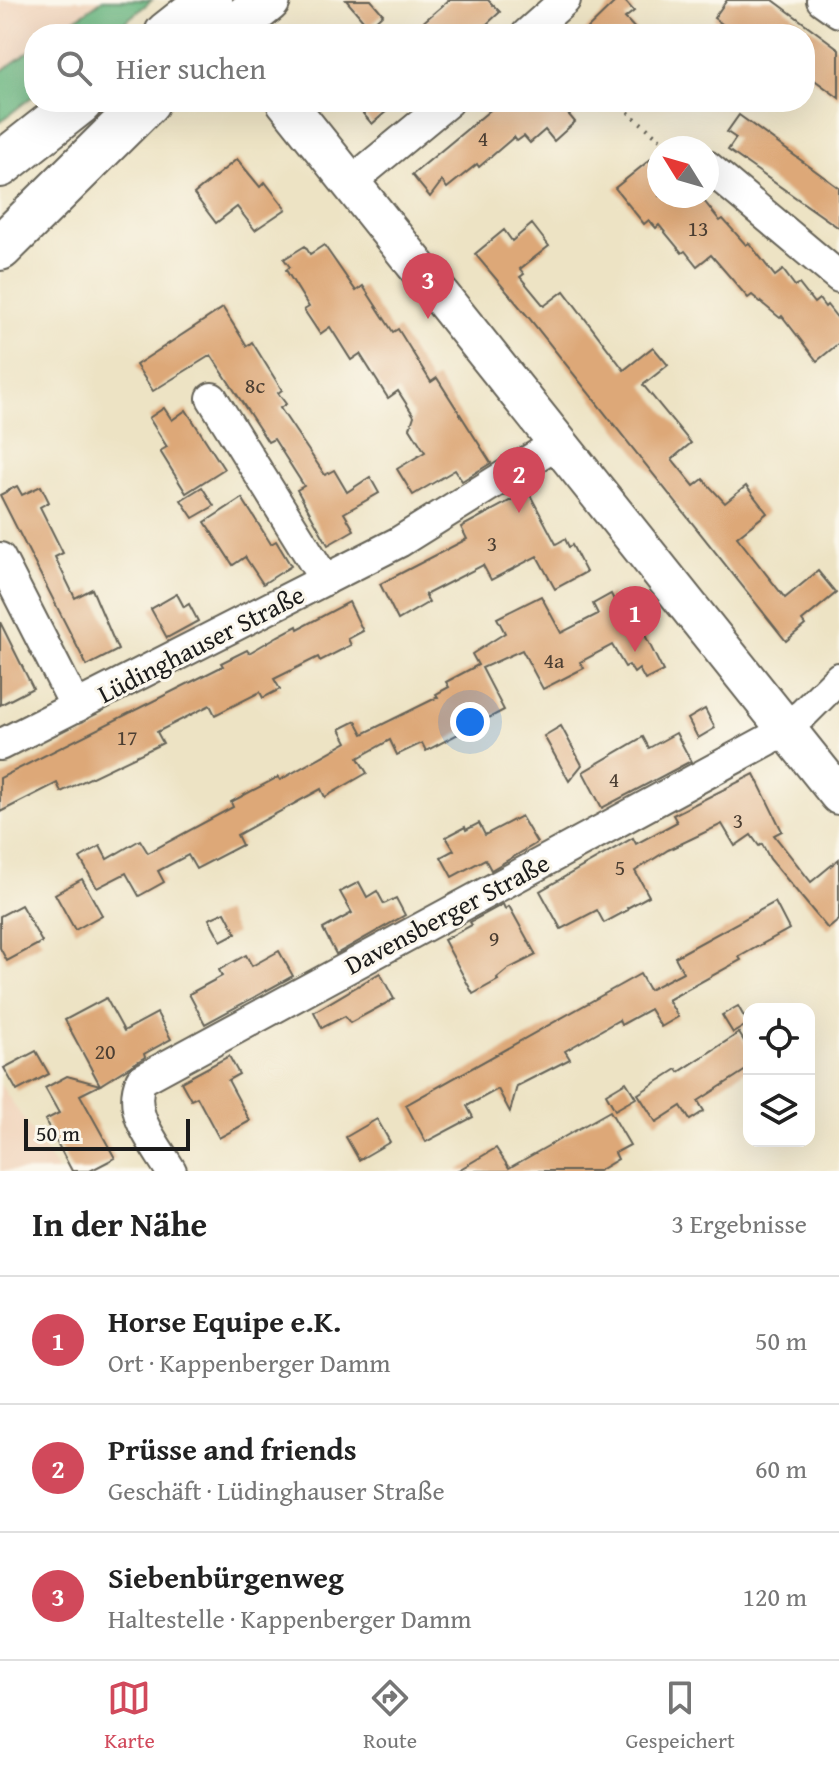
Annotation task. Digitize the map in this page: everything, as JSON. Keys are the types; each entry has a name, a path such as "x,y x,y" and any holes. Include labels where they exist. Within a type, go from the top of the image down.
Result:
{"highway":[{"path":"180,24 210,0"},
{"path":"238,24 268,0"},
{"path":"0,141 66,112"},
{"path":"0,165 67,112"},
{"path":"0,214 128,112"},
{"path":"0,248 137,112"}],"main road":[{"path":"294,112 839,795"}],"street":[{"path":"538,24 565,0"},
{"path":"822,0 839,12"},
{"path":"351,182 436,112"},
{"path":"719,176 839,277"},
{"name":"Lüdinghauser Straße","path":"212,398 325,580"},
{"name":"Lüdinghauser Straße","path":"0,745 399,542 559,442"},
{"name":"Lüdinghauser Straße","path":"0,558 76,707"},
{"name":"Davensberger Straße","path":"171,1171 139,1116 134,1095 141,1080 768,740 803,714 839,678"}],"path":[{"path":"628,112 656,136"}],"shaded area":[{"path":"0,0 103,0 68,24 24,24 24,55 0,72"},
{"path":"0,1084 58,1171 0,1171"}],"green space":[{"path":"103,0 152,0 122,24 68,24"},
{"path":"24,55 24,103 0,122 0,72"}],"building":[{"path":"346,0 371,0 383,14 372,24 366,24"},
{"path":"449,0 488,0 500,12 487,24 421,24"},
{"path":"617,0 624,0 634,11 625,18 631,24 592,24"},
{"path":"727,0 773,0 805,24 722,24 714,18"},
{"path":"815,31 839,49 839,98 815,80"},
{"path":"362,112 386,112 372,124"},
{"path":"488,112 566,112 575,122 554,141 545,130 530,143 524,136 517,141 514,137 479,167 477,164 447,188 442,181 430,197 412,175"},
{"path":"739,115 839,188 839,228 728,150 736,138 727,132"},
{"path":"237,159 260,187 265,182 286,209 255,230 237,207 216,223 194,194"},
{"path":"647,162 647,208 710,208 746,245 749,243 775,276 783,270 814,303 819,299 825,307 827,305 839,320 839,343 817,361 782,316 780,318 752,295 748,298 711,255 697,266 659,225 656,228 649,220 644,224 615,188"},
{"path":"532,224 549,246 520,269 524,274 520,277 544,306 564,291 624,370 653,347 668,365 643,385 691,443 672,459 694,486 703,479 725,503 746,486 767,513 737,537 785,598 818,571 836,593 802,621 805,625 786,641 475,254 504,230 512,241"},
{"path":"324,245 356,291 363,286 393,332 398,329 431,382 437,378 491,463 462,481 455,470 413,495 397,469 425,452 410,428 414,416 398,391 388,398 360,354 351,360 330,327 320,334 304,310 309,307 286,270 290,267 284,259 305,246 310,254"},
{"path":"223,308 247,346 252,342 282,390 278,393 286,404 280,408 325,475 334,470 347,492 370,477 379,493 344,513 354,530 328,545 297,490 304,486 274,439 268,442 211,355 153,391 136,365"},
{"path":"164,408 172,420 186,410 224,469 186,493 160,451 167,447 149,418"},
{"path":"17,486 22,495 41,486 49,502 40,507 63,553 55,557 75,598 92,589 118,650 87,666 0,495"},
{"path":"202,487 214,506 193,518 181,500"},
{"path":"528,491 556,544 565,539 569,547 572,545 586,572 555,589 537,556 491,580 483,565 425,595 429,602 398,620 380,584 467,539 461,527"},
{"path":"242,498 271,544 276,541 291,566 263,584 245,557 233,565 205,522"},
{"path":"177,594 184,607 189,604 198,621 167,638 151,609"},
{"path":"611,594 616,604 620,602 636,632 642,629 663,671 645,680 639,669 634,673 629,665 625,667 612,645 580,662 584,668 543,689 522,650 482,668 504,710 426,751 422,743 397,755 390,740 358,758 367,773 325,797 321,789 237,835 242,845 196,869 188,855 158,871 164,882 139,896 126,873 97,888 80,858 100,846 107,859 140,840 148,853 233,807 231,802 278,777 280,780 347,742 340,729 356,721 363,734 438,697 436,694 449,687 446,682 478,665 472,654 505,633 497,618 541,596 561,633 598,614 593,604"},
{"path":"349,602 363,631 348,639 351,645 274,679 280,689 263,698 260,692 215,715 210,705 157,732 163,743 61,792 57,783 0,812 0,778 223,666 221,663 247,650 249,653"},
{"path":"0,622 33,688 0,705"},
{"path":"705,709 715,728 698,738 688,719"},
{"path":"561,726 582,765 569,781 544,736"},
{"path":"676,733 691,761 602,808 583,772 643,737 649,748"},
{"path":"754,774 782,831 774,835 811,882 839,859 839,920 828,929 770,859 762,844 759,846 751,835 735,846 722,824 668,850 635,871 649,896 628,910 604,923 597,910 561,929 540,891 633,838 636,844 677,822 673,815"},
{"path":"521,816 537,843 491,870 485,859 452,877 441,857 454,850 446,837 479,823 485,835"},
{"path":"82,879 102,915 75,930 55,894"},
{"path":"359,882 367,897 377,891 384,904 396,898 405,915 336,954 323,929 352,913 340,892"},
{"path":"775,902 789,929 739,957 741,960 668,1000 678,1017 661,1027 650,1009 621,1025 619,1020 565,1051 570,1059 517,1086 510,1112 498,1089 467,1106 473,1117 426,1142 406,1105 640,974 649,990 683,972 675,957"},
{"path":"503,904 505,909 509,906 536,955 508,969 498,980 473,994 444,940"},
{"path":"21,905 42,942 7,961 0,948 0,916"},
{"path":"225,912 236,933 221,941 209,919"},
{"path":"279,951 293,976 205,1024 189,994 222,976 219,970 246,955 252,966"},
{"path":"380,973 394,999 350,1023 345,1016 322,1028 314,1012"},
{"path":"106,998 124,1031 157,1013 171,1039 100,1085 65,1020"},
{"path":"738,1006 743,1015 743,1027 733,1033 722,1015"},
{"path":"739,1033 743,1039 743,1072 698,1101 704,1111 690,1120 681,1106 656,1122 638,1094 677,1069 679,1072"},
{"path":"36,1051 49,1074 17,1091 4,1068"},
{"path":"229,1056 239,1074 228,1080 250,1121 219,1138 197,1097 191,1100 181,1082"},
{"path":"67,1076 100,1085 80,1095 115,1158 90,1171 72,1171 45,1120 59,1113 45,1088"},
{"path":"626,1082 636,1098 615,1110 606,1094"},
{"path":"610,1111 630,1145 615,1153 618,1159 598,1171 457,1171 496,1148 509,1168"},
{"path":"377,1119 390,1142 359,1160 346,1137"}],"place":[{"name":"Siebenbürgenweg","path":"428,319"},
{"name":"Prüsse and friends","path":"519,513"},
{"name":"Horse Equipe e.K.","path":"635,652"}]}
